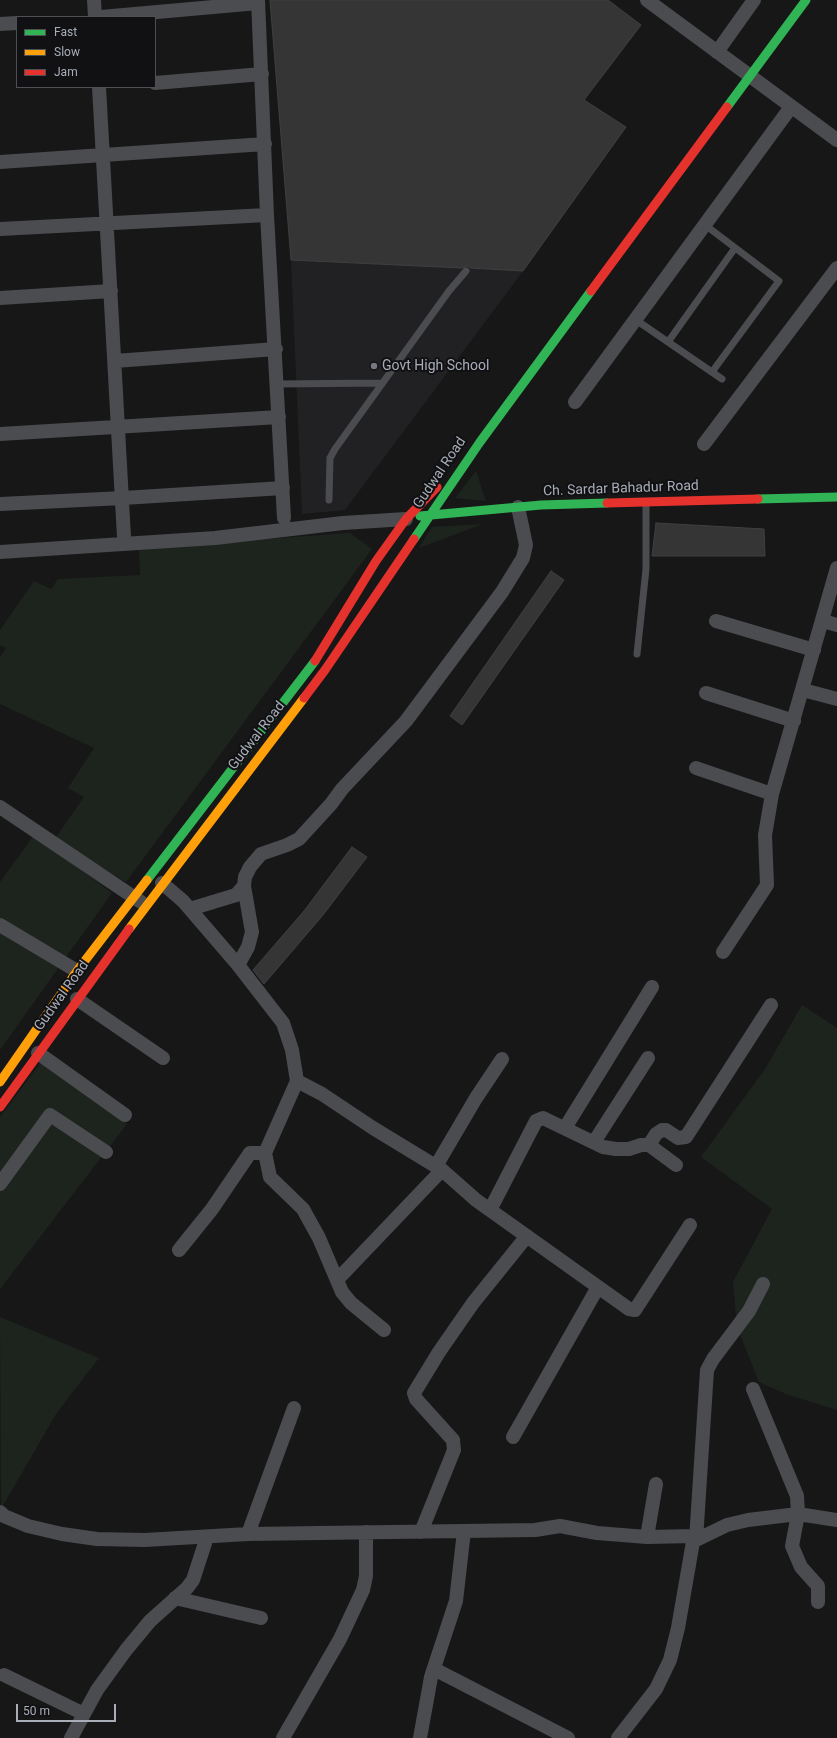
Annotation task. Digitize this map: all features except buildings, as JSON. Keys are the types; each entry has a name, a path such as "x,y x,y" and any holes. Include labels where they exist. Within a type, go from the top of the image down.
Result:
{"main road":[{"path":"480,442 806,0"},
{"name":"Gudwal Road","path":"0,1107 145,905 325,670 480,442"},
{"name":"Gudwal Road","path":"2,1076 77,971 314,662 376,562 406,519 480,442"},
{"name":"Ch. Sardar Bahadur Road","path":"406,519 429,515 518,507 837,497"}],"street":[{"path":"94,0 95,16"},
{"path":"647,0 837,140"},
{"path":"717,52 754,0"},
{"path":"111,16 258,1 267,215 276,349 284,518"},
{"path":"0,24 16,23"},
{"path":"156,83 262,74"},
{"path":"102,88 103,155 124,537"},
{"path":"575,402 792,107"},
{"path":"0,162 265,144"},
{"path":"0,229 267,215"},
{"path":"704,444 837,268"},
{"path":"0,298 111,291"},
{"path":"115,360 276,349"},
{"path":"0,434 279,417"},
{"path":"0,504 283,488"},
{"path":"238,965 248,947 252,932 244,886 245,877 250,867 261,854 288,845 299,839 331,804 342,789 406,721 502,592 523,558 526,545 518,507"},
{"path":"0,552 215,538 342,523 406,519"},
{"path":"723,952 767,885 765,835 772,794 837,568"},
{"path":"716,621 814,650"},
{"path":"822,621 837,625"},
{"path":"803,690 837,699"},
{"path":"706,693 794,721"},
{"path":"696,768 772,794"},
{"path":"0,807 145,905"},
{"path":"162,883 190,909 238,965 282,1023 292,1050 297,1081 265,1153 270,1177 303,1209 319,1238 342,1292 351,1303 384,1330"},
{"path":"190,909 236,895 244,886"},
{"path":"0,925 77,971"},
{"path":"564,1128 652,987"},
{"path":"77,999 163,1058"},
{"path":"649,1145 656,1134 662,1130 666,1130 678,1138 686,1137 771,1004"},
{"path":"38,1053 125,1115"},
{"path":"594,1142 648,1058"},
{"path":"337,1280 439,1168 476,1098 502,1059"},
{"path":"297,1081 322,1094 373,1128 439,1168 490,1210 629,1308 635,1310 690,1225"},
{"path":"0,1184 50,1115 106,1152"},
{"path":"490,1210 536,1121 543,1118 603,1147 616,1149 649,1145 676,1165"},
{"path":"180,1250 212,1209 250,1153 265,1153"},
{"path":"421,1532 454,1450 453,1440 416,1399 414,1392 439,1352 473,1303 527,1236"},
{"path":"618,1738 656,1689 670,1660 678,1628 695,1538 707,1370 713,1359 749,1311 763,1284"},
{"path":"513,1437 598,1287"},
{"path":"753,1389 797,1496 798,1514 792,1546 801,1567 818,1586 818,1602"},
{"path":"248,1534 294,1408"},
{"path":"647,1537 656,1484"},
{"path":"0,1512 4,1516 28,1526 62,1534 97,1539 145,1540 248,1534 536,1530 560,1526 597,1533 647,1537 695,1538 727,1525 748,1520 798,1514 837,1520"},
{"path":"420,1738 429,1688 456,1601 464,1531"},
{"path":"287,1737 340,1639 363,1590 366,1576 366,1532"},
{"path":"71,1738 97,1690 126,1650 150,1621 193,1580 207,1537"},
{"path":"175,1598 261,1618"},
{"path":"434,1669 568,1738"},
{"path":"4,1675 84,1714"}],"lane":[{"path":"705,225 779,281 712,372"},
{"path":"668,342 735,248"},
{"path":"329,500 330,458 381,383 449,291 466,271"},
{"path":"636,320 722,379"},
{"path":"277,384 381,383"},
{"path":"638,654 646,568 646,502"}],"shaded area":[{"name":"Govt High School","path":"291,260 523,271 345,510 302,514"},
{"path":"476,471 486,501 455,498"},
{"path":"483,524 419,548 432,527"},
{"path":"350,533 372,549 126,882 54,840 84,797 68,788 94,748 0,704 0,657 6,648 0,645 0,630 34,581 51,589 58,579 140,575 139,548"},
{"path":"34,835 112,893 64,960 0,918 0,882"},
{"path":"0,930 59,967 0,1050"},
{"path":"802,1005 837,1028 837,1410 786,1394 759,1382 737,1327 733,1282 772,1209 701,1157 765,1069"},
{"path":"41,1062 47,1064 127,1124 0,1289 0,1117"},
{"path":"0,1317 99,1358 56,1414 1,1509"}],"traffic: fast":[{"path":"727,107 806,0"},
{"path":"414,539 480,442 591,291"},
{"path":"758,499 837,497"},
{"path":"420,516 541,505 607,503"},
{"path":"147,880 315,661"}],"traffic: slow":[{"path":"129,929 304,698"},
{"path":"0,1082 77,971 147,880"}],"traffic: jam":[{"path":"591,291 727,107"},
{"path":"315,661 376,561 406,519 437,487"},
{"path":"607,503 758,499"},
{"path":"304,698 325,670 414,539"},
{"path":"0,1107 129,929"}],"place":[{"name":"Govt High School","path":"374,366"}]}
